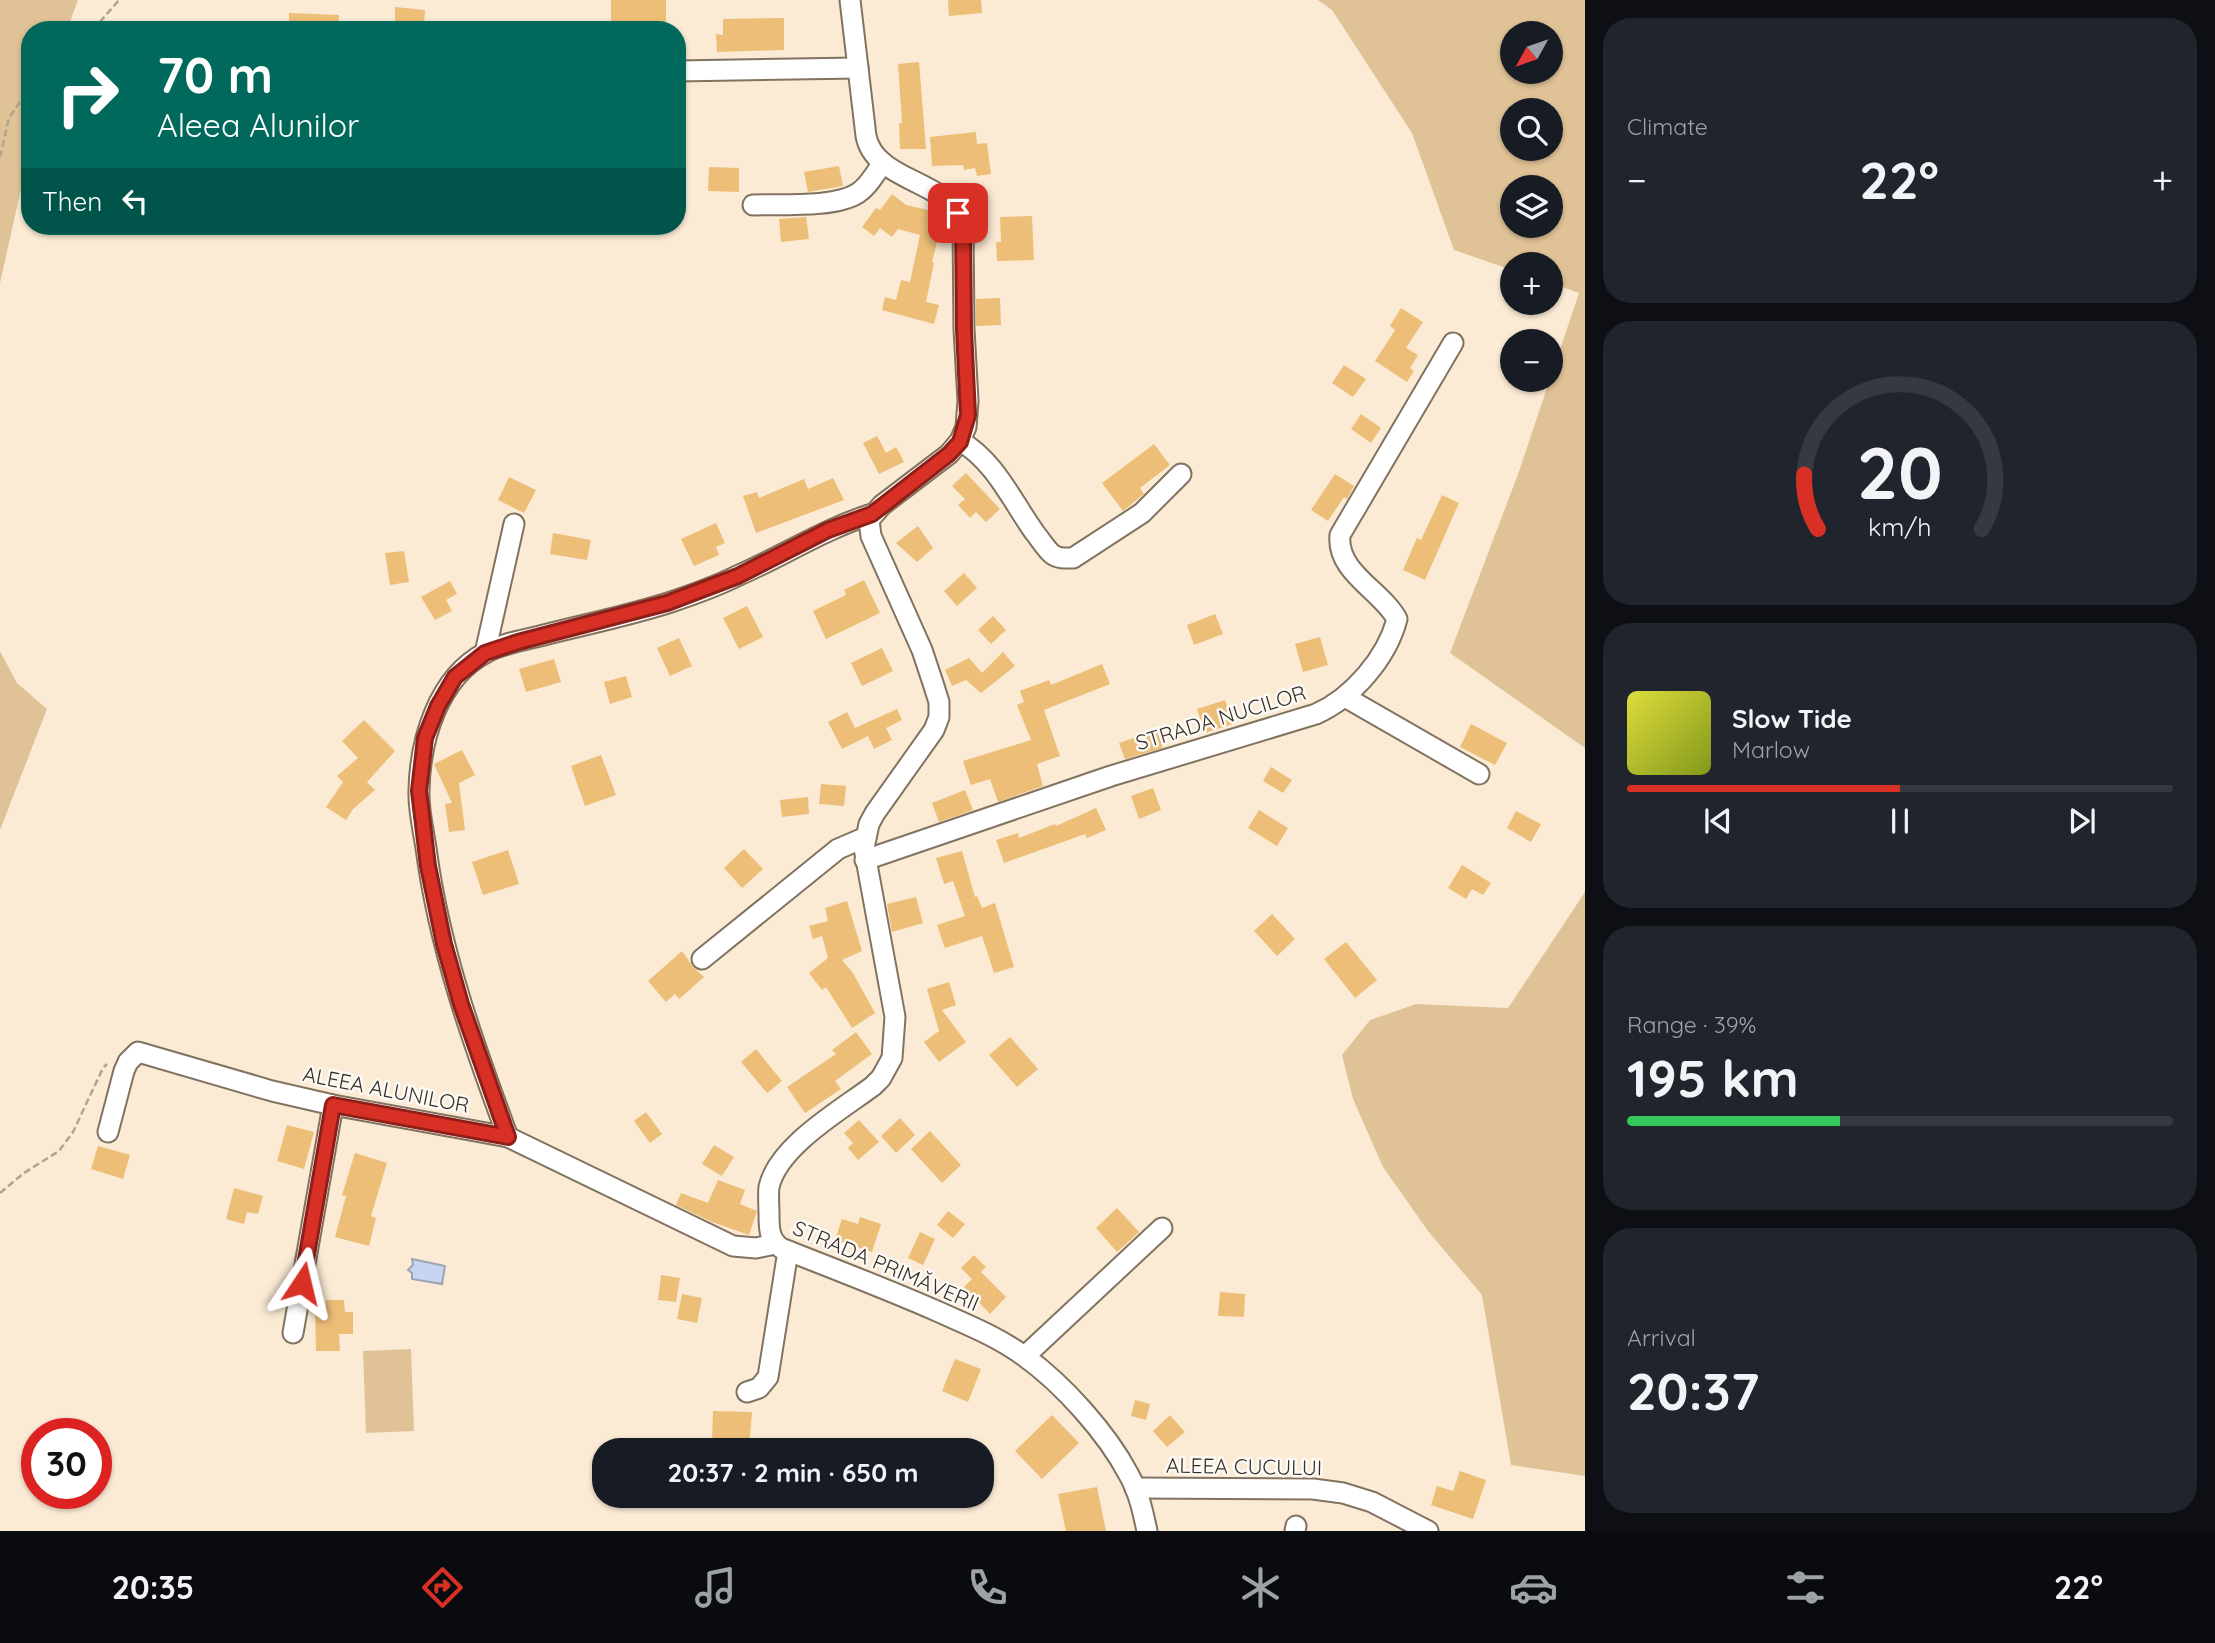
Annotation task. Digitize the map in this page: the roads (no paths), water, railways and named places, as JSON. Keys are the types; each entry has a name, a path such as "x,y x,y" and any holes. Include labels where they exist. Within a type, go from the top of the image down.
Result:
{"street":[{"path":"508,1137 461,1004 444,944 428,866 419,791 425,738 438,706 455,677 485,653 702,591 738,576 828,530 872,514 949,454 960,442 966,427 968,408 963,227 958,213 949,202 883,163 873,154 867,142 850,0"},
{"path":"686,71 858,68"},
{"path":"753,205 824,202 849,198 861,191 883,163"},
{"name":"STRADA NUCILOR","path":"864,860 1111,776 1316,713 1345,697 1378,659 1397,619 1391,608 1348,565 1339,550 1340,535 1453,343"},
{"path":"960,442 975,449 988,463 1052,555 1065,559 1073,558 1142,513 1181,474"},
{"name":"STRADA PRIMĂVERII","path":"872,514 868,528 922,650 939,702 939,717 934,730 875,813 866,837 864,860 895,1017 892,1058 881,1078 873,1086 799,1142 780,1162 769,1187 769,1232 781,1248 886,1288 981,1330 1025,1356 1090,1420 1113,1450 1135,1488 1147,1531"},
{"path":"485,653 514,524"},
{"path":"1345,697 1479,774"},
{"path":"702,958 838,849 866,837"},
{"name":"ALEEA ALUNILOR","path":"108,1132 124,1071 128,1062 138,1052 272,1091 508,1137 733,1246 781,1248"},
{"path":"293,1333 333,1105"},
{"path":"1025,1356 1162,1228"},
{"path":"747,1392 759,1388 768,1377 781,1248"},
{"name":"ALEEA CUCULUI","path":"1135,1488 1313,1489 1343,1493 1372,1502 1428,1531"}],"water":[{"path":"412,1259 445,1266 442,1284 412,1279 412,1273 408,1270 413,1265"}]}
